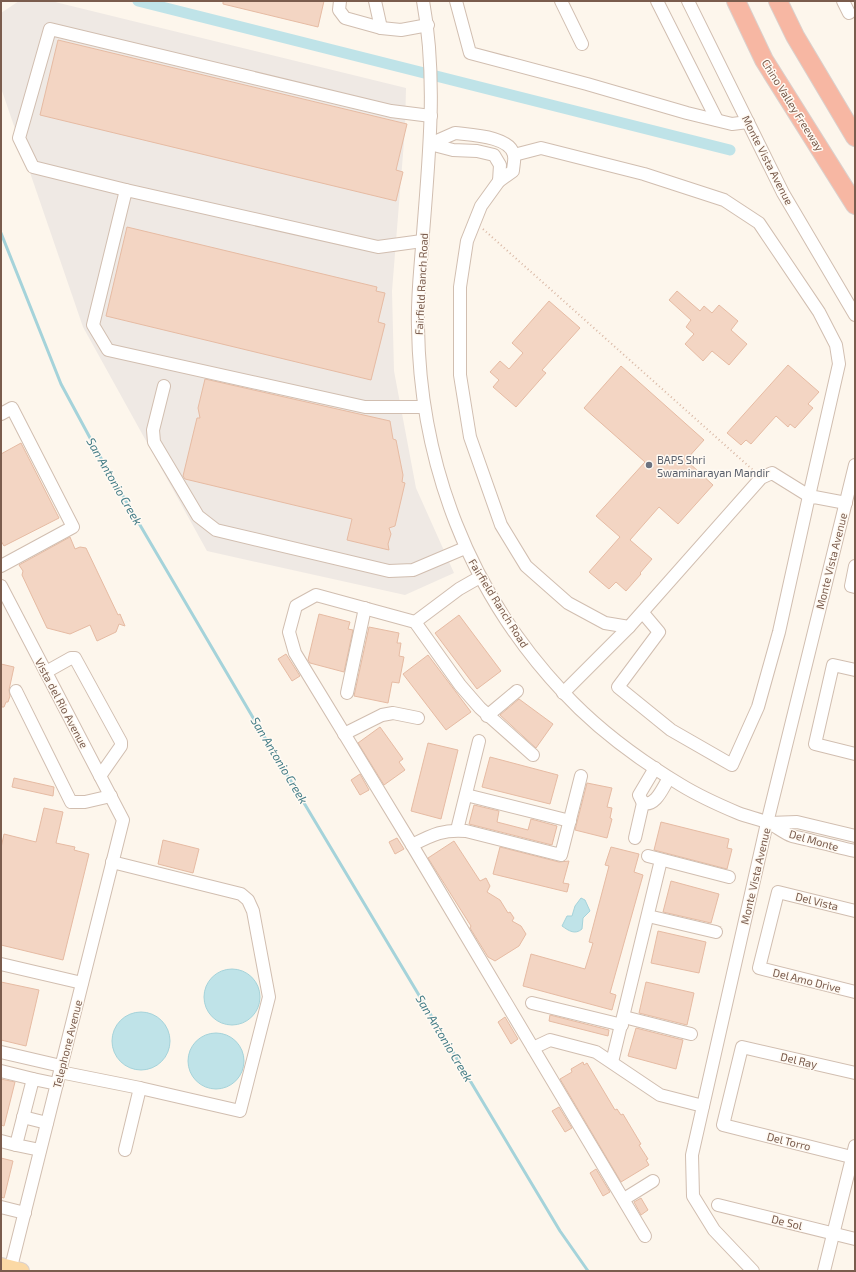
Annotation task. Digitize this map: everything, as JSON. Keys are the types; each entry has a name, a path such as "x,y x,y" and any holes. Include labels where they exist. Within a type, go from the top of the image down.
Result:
{"highway":[{"name":"Chino Valley Freeway","path":"736,1 764,60 855,205"},
{"path":"778,1 795,36 855,137"}],"street":[{"path":"340,1 339,10 345,18 381,28 401,30 428,25"},
{"path":"374,1 381,28"},
{"name":"Fairfield Ranch Road","path":"423,1 428,25 430,46 431,116 419,293 418,327 421,375 424,407 437,470 465,548 480,577 508,623 530,654 563,693 606,733 632,753 688,789 736,812 768,823"},
{"path":"456,1 470,53 732,124 748,122"},
{"path":"561,1 582,44"},
{"path":"657,1 717,120"},
{"name":"Monte Vista Avenue","path":"688,1 783,193 855,315"},
{"path":"843,1 849,13"},
{"path":"422,241 378,247 126,190 33,167 19,138 50,29 391,111 431,116"},
{"path":"430,144 455,133 495,139 508,144 514,155 513,171 499,181 481,206 467,241 460,288 460,375 470,437 501,525 526,566 568,603 605,623 630,627"},
{"path":"430,144 453,150 477,151 494,155 500,165 499,181"},
{"path":"514,155 541,148 644,174 724,200 759,223 819,312 836,344 839,364 779,632 758,707 732,765 671,730 618,687 659,632 642,613"},
{"path":"126,190 93,325 108,350 365,407 424,407"},
{"path":"164,386 153,430 154,442 198,516 216,530 389,571 413,570 465,548"},
{"path":"1,414 12,408 73,527 1,566"},
{"name":"Monte Vista Avenue","path":"753,1271 714,1230 693,1196 692,1155 768,823 855,465"},
{"path":"563,693 630,627 761,478 772,473 809,496 846,504"},
{"path":"853,586 855,566"},
{"path":"415,622 459,589 480,577"},
{"name":"Vista del Rio Avenue","path":"1,586 5,602 46,672 123,820"},
{"path":"533,755 487,716 460,685 415,622 316,595 296,606 289,632 295,653 412,845 645,1236"},
{"path":"347,693 365,608"},
{"path":"46,672 71,658 75,658 120,742 121,746 100,776"},
{"path":"855,670 833,665 815,744 855,754"},
{"path":"16,691 71,802 85,802 111,796"},
{"path":"487,716 517,691"},
{"path":"344,734 382,715 393,713 418,718"},
{"path":"457,830 479,741"},
{"path":"635,838 643,803 639,795 655,768"},
{"path":"412,845 440,832 457,830 562,855 581,776"},
{"path":"643,803 647,804 653,802 669,778"},
{"path":"466,795 570,821"},
{"name":"Telephone Avenue","path":"11,1269 123,820"},
{"name":"Del Monte","path":"768,823 797,822 855,836"},
{"name":"Del Monte","path":"768,823 792,836 855,851"},
{"path":"648,856 729,877"},
{"path":"612,1062 661,860"},
{"path":"1,1052 59,1074 140,1088 240,1112 269,997 258,933 253,911 248,900 241,894 112,862"},
{"name":"Del Vista","path":"759,968 778,892 855,911"},
{"path":"648,916 716,932"},
{"path":"1,964 82,983"},
{"name":"Del Amo Drive","path":"759,968 855,992"},
{"path":"532,1003 691,1034"},
{"path":"533,1048 550,1040 596,1052 660,1095 703,1106"},
{"name":"Del Ray","path":"723,1125 742,1047 855,1073"},
{"path":"1,1071 33,1078 59,1074"},
{"path":"16,1144 33,1078"},
{"path":"126,1150 140,1088"},
{"path":"23,1117 47,1123"},
{"name":"Del Torro","path":"723,1125 854,1154"},
{"path":"1,1141 40,1150"},
{"path":"824,1271 854,1154"},
{"path":"624,1200 653,1181"},
{"name":"De Sol","path":"718,1205 855,1239"},
{"path":"1,1207 25,1213"}],"path":[{"path":"475,222 761,478"}],"shaded area":[{"path":"19,1 51,1 406,88 405,129 392,291 394,371 416,488 454,573 405,595 207,551 83,327 1,88 1,13"}],"water":[{"path":"581,898 585,900 590,911 583,918 582,929 577,932 572,932 562,926 567,916 572,916 575,906"},
{"path":"232,969 243,971 252,977 258,986 260,997 258,1008 252,1017 243,1023 232,1025 221,1023 212,1017 206,1008 204,997 206,986 212,977 221,971"},
{"path":"141,1012 152,1014 165,1025 168,1030 170,1041 168,1052 157,1065 152,1068 141,1070 130,1068 117,1057 114,1052 112,1041 114,1030 125,1017 130,1014"},
{"path":"211,1033 221,1033 236,1041 242,1050 244,1061 242,1072 236,1081 221,1089 211,1089 200,1084 193,1077 188,1066 188,1056 193,1045 200,1038"}],"building":[{"path":"223,1 324,1 318,27 223,4"},
{"path":"58,40 407,124 396,170 403,172 396,201 40,115"},
{"path":"127,227 377,287 376,291 385,293 378,322 385,324 371,380 106,316"},
{"path":"677,291 700,311 704,306 712,313 719,305 738,321 731,330 747,344 729,365 712,351 703,361 685,344 694,334 686,327 691,320 669,300"},
{"path":"549,301 580,328 542,370 546,373 516,407 493,387 499,380 490,372 500,361 509,369 523,353 512,343"},
{"path":"788,365 819,392 808,404 813,408 795,428 790,424 788,427 776,416 751,444 746,440 741,445 727,433"},
{"path":"621,366 704,440 686,460 713,485 678,524 659,507 630,540 652,559 626,591 616,582 609,589 589,572 620,537 596,516 645,462 584,408"},
{"path":"205,379 390,421 393,439 396,440 403,475 402,482 405,483 395,526 389,528 391,534 388,544 389,550 347,540 352,519 185,479 183,476 197,418 200,418 198,408"},
{"path":"21,443 59,518 4,546 1,541 1,454"},
{"path":"70,537 75,549 80,547 86,548 118,615 120,614 125,626 119,624 116,632 97,641 90,625 70,634 47,628 22,575 23,571 19,565"},
{"path":"319,614 350,622 348,629 353,630 344,672 310,663 308,660"},
{"path":"459,615 501,671 477,689 435,633"},
{"path":"369,627 399,633 397,643 401,643 399,656 404,657 399,683 392,682 388,703 354,696"},
{"path":"286,654 300,676 292,681 278,659"},
{"path":"428,655 471,712 446,730 403,674"},
{"path":"1,664 14,667 9,690 10,696 4,707 1,707"},
{"path":"519,699 553,724 536,748 500,715"},
{"path":"380,727 403,759 399,762 405,770 384,785 358,743"},
{"path":"428,743 458,750 441,819 411,811"},
{"path":"490,757 558,775 550,804 482,787"},
{"path":"360,774 369,790 360,795 351,780"},
{"path":"14,778 54,787 53,796 12,787"},
{"path":"587,783 612,788 607,807 612,808 610,818 612,819 607,838 575,830"},
{"path":"474,805 499,811 497,822 528,830 531,819 557,826 552,845 469,824"},
{"path":"44,808 63,812 56,843 75,847 74,850 89,854 63,960 1,945 1,848 4,834 36,842"},
{"path":"661,822 729,839 727,848 732,849 727,869 654,850"},
{"path":"397,838 404,849 395,854 389,842"},
{"path":"163,840 199,849 193,873 158,864"},
{"path":"454,841 480,881 486,878 490,886 487,892 500,900 508,913 510,912 514,918 512,921 521,926 526,934 519,946 495,961 488,957 470,928 471,926 428,858"},
{"path":"500,847 559,862 569,861 563,883 569,884 567,892 493,874"},
{"path":"611,847 639,854 634,872 643,875 610,993 616,995 612,1010 523,986 531,954 585,969 593,943 589,942 609,866 605,865"},
{"path":"671,881 719,894 711,923 663,912"},
{"path":"658,931 706,942 699,973 651,963"},
{"path":"1,982 39,990 26,1046 1,1040"},
{"path":"646,982 694,993 687,1025 639,1013"},
{"path":"550,1015 609,1030 608,1036 549,1021"},
{"path":"505,1017 518,1039 511,1044 498,1022"},
{"path":"636,1028 683,1040 676,1069 628,1056"},
{"path":"583,1062 584,1065 587,1063 615,1110 617,1109 621,1115 623,1114 648,1159 646,1160 649,1165 621,1182 560,1079 572,1072 571,1069"},
{"path":"1,1079 15,1082 4,1126 1,1125"},
{"path":"559,1107 572,1128 565,1132 552,1111"},
{"path":"1,1158 13,1161 4,1198 1,1197"},
{"path":"596,1169 610,1192 603,1196 590,1173"},
{"path":"641,1198 648,1210 641,1215 634,1202"}],"waterway":[{"path":"138,1 730,150"},
{"name":"San Antonio Creek","path":"1,233 61,384 103,462 255,721 560,1231 588,1271"}],"place":[{"name":"BAPS Shri Swaminarayan Mandir","path":"649,465"}]}
